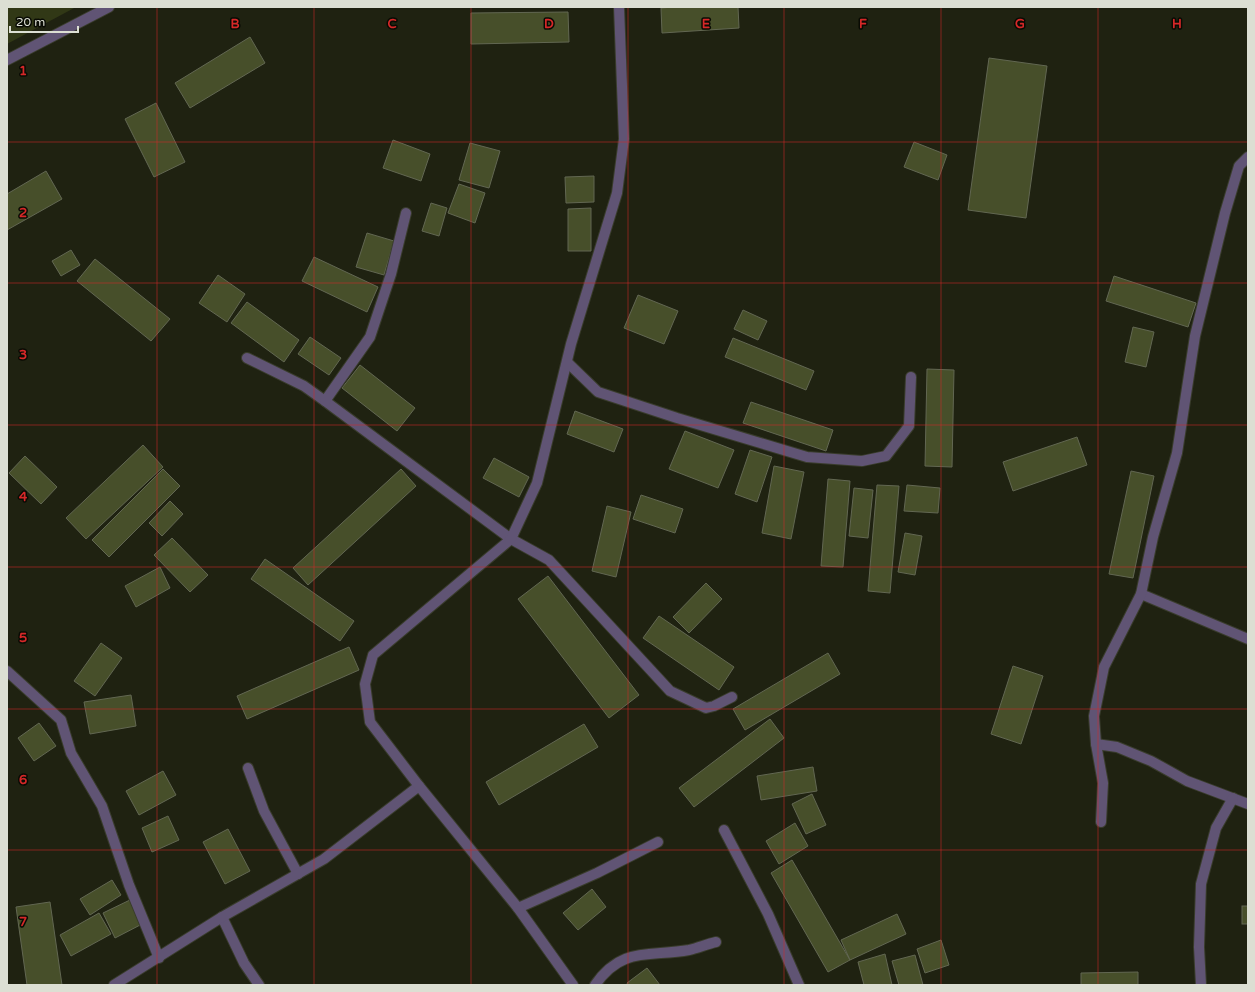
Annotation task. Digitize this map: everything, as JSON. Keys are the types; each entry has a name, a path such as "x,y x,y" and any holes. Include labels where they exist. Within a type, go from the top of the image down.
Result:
{"street":[{"path":"7,60 109,7"},
{"path":"573,985 518,908 419,786 370,722 365,684 372,655 511,539 537,483 567,362 617,194 624,139 619,7"},
{"path":"1101,822 1103,783 1096,744 1094,716 1104,667 1141,594 1153,537 1177,453 1195,336 1225,213 1239,166 1248,157"},
{"path":"325,401 370,337 391,274 406,213"},
{"path":"247,358 304,386 511,539 549,560 670,691 706,708 714,706 732,697"},
{"path":"567,362 598,392 677,418 807,457 862,461 886,456 909,426 911,377"},
{"path":"1141,594 1248,639"},
{"path":"7,670 61,720 71,753 102,806 129,885 158,958"},
{"path":"1096,744 1117,746 1151,761 1187,781 1248,804"},
{"path":"248,768 264,811 298,874"},
{"path":"114,985 222,917 324,859 419,786"},
{"path":"1201,985 1199,947 1201,884 1216,828 1233,798"},
{"path":"724,830 768,914 798,985"},
{"path":"518,908 597,873 658,842"},
{"path":"222,917 244,963 259,985"},
{"path":"595,985 604,972 624,959 654,952 689,950 716,942"}],"green space":[{"path":"7,7 76,7 7,44"}],"building":[{"path":"738,7 739,28 662,33 661,8"},
{"path":"568,12 569,42 471,44 471,13"},
{"path":"250,37 265,63 190,108 175,83"},
{"path":"989,58 1047,66 1026,218 968,210"},
{"path":"156,103 185,162 154,177 125,119"},
{"path":"393,140 430,154 421,181 383,168"},
{"path":"914,142 947,155 938,180 904,167"},
{"path":"470,143 500,151 489,188 459,180"},
{"path":"46,171 62,199 7,230 7,194"},
{"path":"594,176 594,202 566,203 565,177"},
{"path":"459,184 485,193 475,223 448,213"},
{"path":"431,203 447,208 439,236 422,231"},
{"path":"591,208 591,251 568,251 568,209"},
{"path":"367,233 394,241 384,275 356,267"},
{"path":"71,250 80,265 61,276 52,261"},
{"path":"314,257 378,287 367,312 302,281"},
{"path":"95,259 170,319 151,341 77,281"},
{"path":"218,275 245,294 227,322 199,303"},
{"path":"1114,276 1196,303 1188,327 1106,301"},
{"path":"638,295 678,311 664,344 624,328"},
{"path":"247,302 299,340 284,362 231,323"},
{"path":"743,310 767,321 758,340 734,329"},
{"path":"1133,327 1154,332 1146,367 1125,362"},
{"path":"310,337 341,358 329,375 298,354"},
{"path":"733,338 814,371 806,390 725,357"},
{"path":"360,365 415,408 397,431 342,388"},
{"path":"927,369 954,370 952,467 925,466"},
{"path":"751,402 833,430 826,451 743,423"},
{"path":"575,411 623,429 614,452 567,434"},
{"path":"685,431 734,450 718,488 669,469"},
{"path":"1077,437 1087,465 1013,491 1003,462"},
{"path":"143,445 163,467 86,539 66,518"},
{"path":"750,450 772,457 757,502 735,494"},
{"path":"25,456 57,487 41,504 9,473"},
{"path":"494,458 529,477 519,497 483,478"},
{"path":"774,466 804,472 791,539 762,533"},
{"path":"163,469 180,486 109,557 92,540"},
{"path":"401,469 416,486 308,585 293,568"},
{"path":"1131,471 1154,476 1133,578 1109,574"},
{"path":"828,479 850,481 843,567 821,566"},
{"path":"877,485 899,486 890,593 868,591"},
{"path":"907,485 940,488 938,513 904,511"},
{"path":"854,488 873,490 868,538 849,536"},
{"path":"641,495 683,509 675,533 633,519"},
{"path":"170,501 183,514 162,536 149,523"},
{"path":"607,506 631,512 616,577 592,571"},
{"path":"905,533 922,536 915,575 898,572"},
{"path":"172,538 208,575 190,592 154,555"},
{"path":"265,559 354,621 340,641 251,579"},
{"path":"160,567 170,588 136,607 125,586"},
{"path":"548,576 639,695 609,718 518,599"},
{"path":"706,583 722,599 689,633 673,617"},
{"path":"659,616 734,667 719,690 643,638"},
{"path":"101,643 122,658 95,696 74,681"},
{"path":"349,647 359,670 247,719 237,696"},
{"path":"828,653 840,674 745,730 733,709"},
{"path":"1013,666 1043,676 1021,744 991,734"},
{"path":"131,695 136,726 90,734 84,702"},
{"path":"770,719 784,738 694,807 679,788"},
{"path":"39,723 56,746 34,761 18,738"},
{"path":"584,724 598,747 499,805 486,782"},
{"path":"813,767 817,791 761,800 757,776"},
{"path":"163,771 176,795 139,815 126,791"},
{"path":"812,794 826,825 806,834 792,804"},
{"path":"168,816 179,840 152,852 142,828"},
{"path":"795,823 808,846 779,864 766,841"},
{"path":"228,829 250,871 225,884 203,842"},
{"path":"792,860 850,960 828,972 771,873"},
{"path":"112,880 121,895 90,915 80,899"},
{"path":"592,889 606,907 578,930 563,913"},
{"path":"132,899 144,923 115,938 103,913"},
{"path":"50,902 62,985 27,985 16,907"},
{"path":"1242,906 1248,906 1248,924 1242,924"},
{"path":"99,913 111,934 71,956 60,935"},
{"path":"897,914 906,934 850,960 841,940"},
{"path":"941,940 949,965 925,973 917,949"},
{"path":"885,954 892,985 864,985 858,962"},
{"path":"915,955 923,985 899,985 892,961"},
{"path":"647,968 660,985 628,985 627,983"},
{"path":"1138,972 1138,985 1081,985 1081,973"}]}
